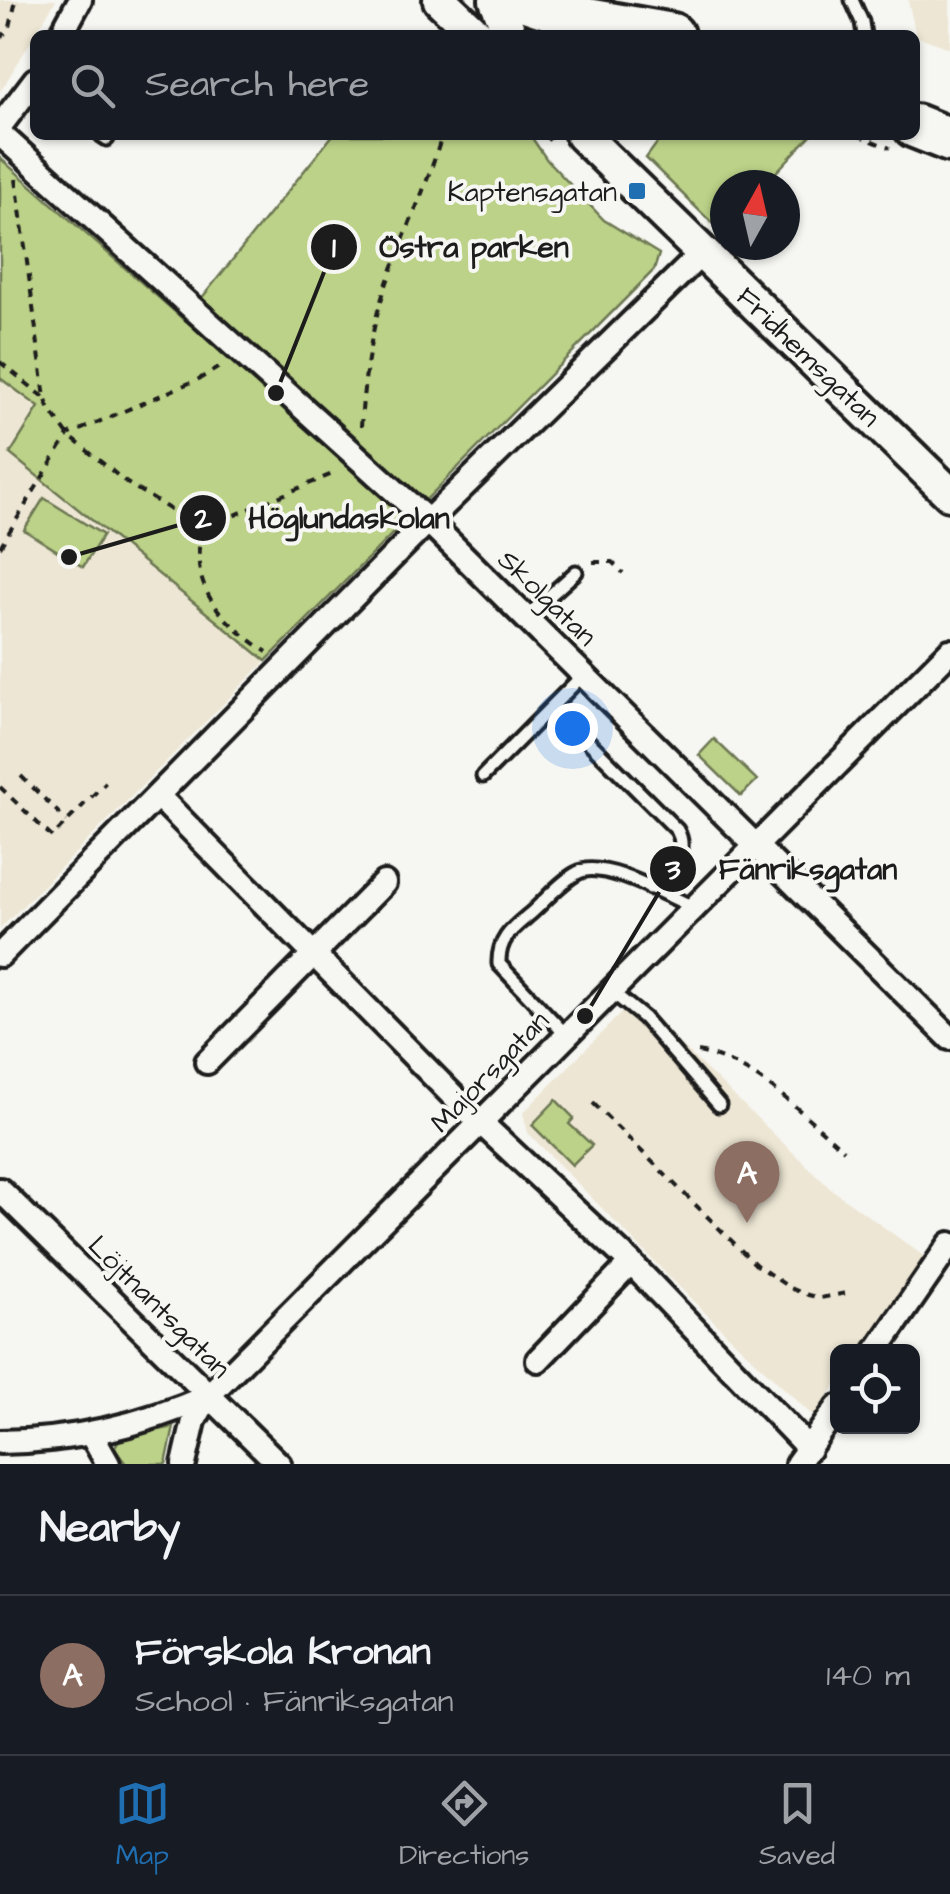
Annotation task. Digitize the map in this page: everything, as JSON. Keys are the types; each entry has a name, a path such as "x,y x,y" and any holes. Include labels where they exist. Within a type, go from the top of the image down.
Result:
{"highway":[{"path":"526,0 586,20 643,30"},
{"path":"581,0 659,30"},
{"path":"920,128 950,140"}],"street":[{"path":"64,30 80,0"},
{"path":"440,0 472,30"},
{"path":"496,0 508,30"},
{"path":"0,130 30,89"},
{"name":"Skolgatan","path":"0,130 27,159 428,521 950,1038"},
{"name":"Fridhemsgatan","path":"587,140 950,494"},
{"path":"0,955 428,521 702,253"},
{"name":"Majorsgatan","path":"184,1464 194,1421 208,1396 950,651"},
{"path":"158,796 481,1124 631,1263 800,1460 830,1418"},
{"path":"207,1062 384,883"},
{"name":"Löjtnantsgatan","path":"0,1190 279,1464"},
{"path":"881,1344 950,1244"},
{"path":"538,1360 631,1263"},
{"path":"0,1442 91,1434 168,1413 208,1396"},
{"path":"91,1434 108,1464"}],"lane":[{"path":"852,0 862,30"},
{"path":"526,617 576,572"},
{"path":"483,776 584,674"},
{"path":"588,740 677,830 684,842 682,854 650,888"},
{"path":"566,1035 499,964 499,950 506,934 579,870 616,874 693,907"},
{"path":"612,992 644,1018 718,1105"}],"path":[{"path":"0,39 10,28 16,0"},
{"path":"202,528 360,462 367,358 379,307 440,140"},
{"path":"27,159 17,175 15,188 45,398"},
{"path":"0,548 68,435 201,378 242,354"},
{"path":"0,362 45,398 68,435 127,483 202,528"},
{"path":"202,528 202,587 232,628 276,658"},
{"path":"576,572 596,560 612,562 623,573"},
{"path":"21,776 67,821"},
{"path":"0,787 52,836 106,782"},
{"path":"669,1047 732,1062 767,1082 844,1150"},
{"path":"593,1103 756,1265 790,1288 820,1298 846,1293"}],"shaded area":[{"path":"0,0 56,0 38,30 30,30 30,43 0,92"},
{"path":"908,0 950,0 950,48 920,37 920,30 915,30"},
{"path":"0,378 39,407 10,454 266,661 0,929"},
{"path":"634,1000 831,1189 925,1257 864,1344 830,1344 830,1393 814,1417 528,1133 523,1113"}],"green space":[{"path":"329,140 533,140 547,160 604,220 659,254 654,270 266,661 10,454 39,407 0,378 0,158 184,320"},
{"path":"659,140 806,140 778,170 710,170 710,221 646,158"},
{"path":"44,498 103,535 83,567 24,530"},
{"path":"714,739 757,780 741,796 699,755"},
{"path":"556,1100 574,1118 569,1124 592,1145 572,1165 532,1125"},
{"path":"174,1427 166,1464 126,1464 114,1448 120,1438"}],"place":[{"name":"Kaptensgatan","path":"637,191"},
{"name":"Östra parken","path":"276,393"},
{"name":"Höglundaskolan","path":"69,557"},
{"name":"Fänriksgatan","path":"585,1016"},
{"name":"Förskola Kronan","path":"747,1223"}]}
